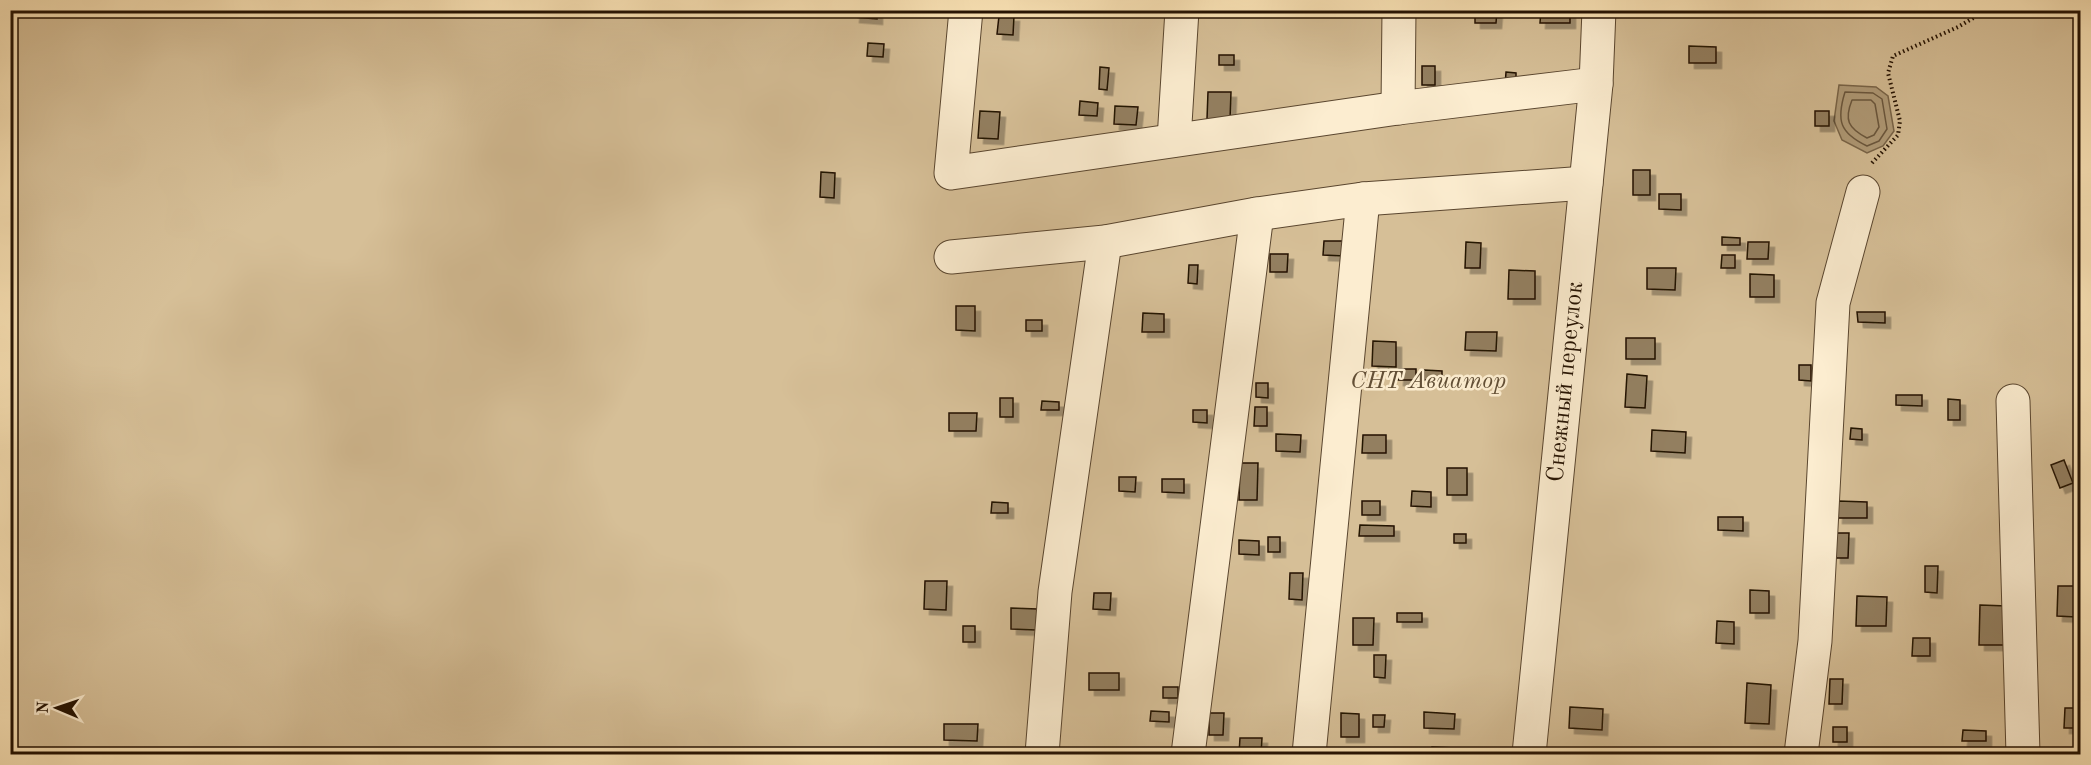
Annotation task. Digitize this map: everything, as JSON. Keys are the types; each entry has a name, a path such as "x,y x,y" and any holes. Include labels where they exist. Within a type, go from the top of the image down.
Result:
{"street":[{"path":"966,10 951,172 1398,108 1596,84"},
{"path":"1174,140 1182,10"},
{"path":"1398,108 1399,10"},
{"name":"Снежный переулок","path":"1529,754 1596,84 1599,10"},
{"path":"951,257 1106,242 1257,214 1364,200 1586,183"},
{"path":"1801,754 1815,641 1833,303 1863,192"},
{"path":"1309,754 1364,200"},
{"path":"1188,754 1257,214"},
{"path":"1042,754 1055,592 1106,242"},
{"path":"2013,401 2023,754"}],"path":[{"path":"1863,192 1873,159 1890,146 1898,135 1900,121 1888,73 1893,56 1958,27 1987,10"}],"green space":[{"name":"СНТ Авиатор","path":"10,11 2080,11 2080,754 11,754"}],"water":[{"path":"1839,85 1876,87 1888,96 1894,131 1883,146 1867,153 1842,140 1834,121"}],"building":[{"path":"855,10 877,10 877,19 854,17"},
{"path":"1475,10 1497,10 1496,23 1475,23"},
{"path":"1541,10 1570,10 1570,23 1540,23"},
{"path":"999,16 1014,16 1013,35 997,34"},
{"path":"868,43 884,44 883,57 867,56"},
{"path":"1689,46 1716,47 1716,63 1689,63"},
{"path":"1219,55 1234,55 1234,65 1219,65"},
{"path":"1422,66 1435,66 1435,85 1422,85"},
{"path":"1100,67 1109,68 1107,90 1099,89"},
{"path":"1506,72 1516,73 1516,87 1505,87"},
{"path":"1208,92 1231,92 1230,119 1207,119"},
{"path":"1080,101 1098,103 1097,116 1079,115"},
{"path":"1115,106 1138,107 1136,125 1114,124"},
{"path":"980,111 1000,112 998,139 978,138"},
{"path":"1815,111 1829,111 1829,126 1815,126"},
{"path":"1633,170 1650,170 1650,195 1633,195"},
{"path":"821,172 835,173 834,198 820,197"},
{"path":"1659,194 1681,194 1681,210 1659,209"},
{"path":"1722,237 1740,238 1740,245 1722,245"},
{"path":"1324,241 1345,241 1345,256 1323,255"},
{"path":"1466,242 1481,243 1480,268 1465,268"},
{"path":"1748,242 1769,242 1768,259 1747,259"},
{"path":"1270,254 1288,254 1287,272 1270,272"},
{"path":"1722,255 1735,255 1735,268 1721,268"},
{"path":"1189,265 1198,265 1197,284 1188,283"},
{"path":"1647,268 1676,268 1675,290 1647,289"},
{"path":"1509,270 1535,271 1535,299 1508,299"},
{"path":"1750,274 1774,275 1774,297 1750,297"},
{"path":"956,306 975,306 975,331 956,330"},
{"path":"1857,312 1885,312 1885,323 1858,322"},
{"path":"1143,313 1164,314 1164,332 1142,332"},
{"path":"1026,320 1042,320 1042,331 1026,331"},
{"path":"1466,332 1497,332 1496,351 1465,350"},
{"path":"1626,338 1655,338 1655,359 1626,359"},
{"path":"1373,341 1396,342 1396,367 1372,366"},
{"path":"1799,365 1811,365 1811,381 1799,380"},
{"path":"1399,369 1416,369 1416,380 1398,380"},
{"path":"1424,370 1442,371 1442,380 1424,380"},
{"path":"1627,374 1647,376 1645,408 1625,407"},
{"path":"1256,383 1268,383 1268,398 1256,397"},
{"path":"1896,395 1922,395 1922,406 1896,405"},
{"path":"1000,398 1013,398 1013,417 1000,417"},
{"path":"1948,399 1960,400 1960,420 1948,420"},
{"path":"1042,401 1059,402 1059,410 1041,410"},
{"path":"1255,407 1267,407 1267,426 1254,426"},
{"path":"1193,410 1207,410 1207,423 1193,422"},
{"path":"949,413 977,413 976,431 949,431"},
{"path":"1851,428 1862,429 1862,440 1850,439"},
{"path":"1652,430 1686,432 1685,453 1651,451"},
{"path":"1276,434 1301,435 1300,452 1276,451"},
{"path":"1363,435 1386,435 1386,453 1362,453"},
{"path":"2064,460 2073,483 2060,488 2051,465"},
{"path":"1240,463 1258,463 1257,500 1239,500"},
{"path":"1447,468 1467,468 1467,495 1447,495"},
{"path":"1119,477 1136,477 1135,492 1119,491"},
{"path":"1162,479 1184,479 1184,493 1162,492"},
{"path":"1412,491 1431,492 1431,507 1411,506"},
{"path":"1362,501 1380,501 1380,515 1362,515"},
{"path":"1838,501 1867,502 1867,518 1837,518"},
{"path":"992,502 1008,503 1008,513 991,513"},
{"path":"1718,517 1743,517 1743,531 1718,530"},
{"path":"1360,525 1394,526 1394,536 1359,536"},
{"path":"1835,533 1849,533 1848,558 1835,558"},
{"path":"1454,534 1466,534 1466,543 1454,543"},
{"path":"1268,537 1280,537 1280,552 1268,552"},
{"path":"1239,540 1259,541 1259,555 1239,554"},
{"path":"1925,566 1938,566 1937,593 1925,592"},
{"path":"1290,573 1303,573 1302,600 1289,599"},
{"path":"925,581 947,581 946,610 924,609"},
{"path":"2058,586 2076,586 2076,617 2057,616"},
{"path":"1750,590 1769,591 1769,613 1750,613"},
{"path":"1094,593 1111,593 1110,610 1093,609"},
{"path":"1857,596 1887,597 1886,626 1856,626"},
{"path":"1980,605 2007,606 2006,645 1979,645"},
{"path":"1011,608 1037,609 1036,630 1011,629"},
{"path":"1397,613 1422,613 1422,622 1397,622"},
{"path":"1353,618 1374,618 1373,645 1353,645"},
{"path":"1717,621 1734,622 1734,644 1716,643"},
{"path":"963,626 975,626 975,642 963,642"},
{"path":"1913,638 1930,638 1930,656 1912,656"},
{"path":"1374,655 1386,655 1385,678 1374,677"},
{"path":"1089,673 1119,673 1119,690 1089,690"},
{"path":"1830,679 1843,679 1842,704 1829,704"},
{"path":"1747,683 1771,685 1769,724 1745,723"},
{"path":"1163,687 1178,687 1178,698 1163,698"},
{"path":"1570,707 1603,709 1602,730 1569,728"},
{"path":"2065,708 2080,708 2080,728 2064,728"},
{"path":"1151,711 1169,712 1169,722 1150,721"},
{"path":"1424,712 1455,714 1454,729 1424,728"},
{"path":"1209,713 1224,713 1223,735 1209,735"},
{"path":"1341,713 1359,714 1359,737 1341,737"},
{"path":"1373,715 1385,715 1384,727 1373,727"},
{"path":"944,724 978,724 977,741 944,740"},
{"path":"1833,727 1847,727 1847,742 1833,742"},
{"path":"1963,730 1986,731 1986,741 1962,741"},
{"path":"1240,738 1262,738 1261,754 1239,754"},
{"path":"1432,747 1456,748 1456,754 1432,754"}]}
